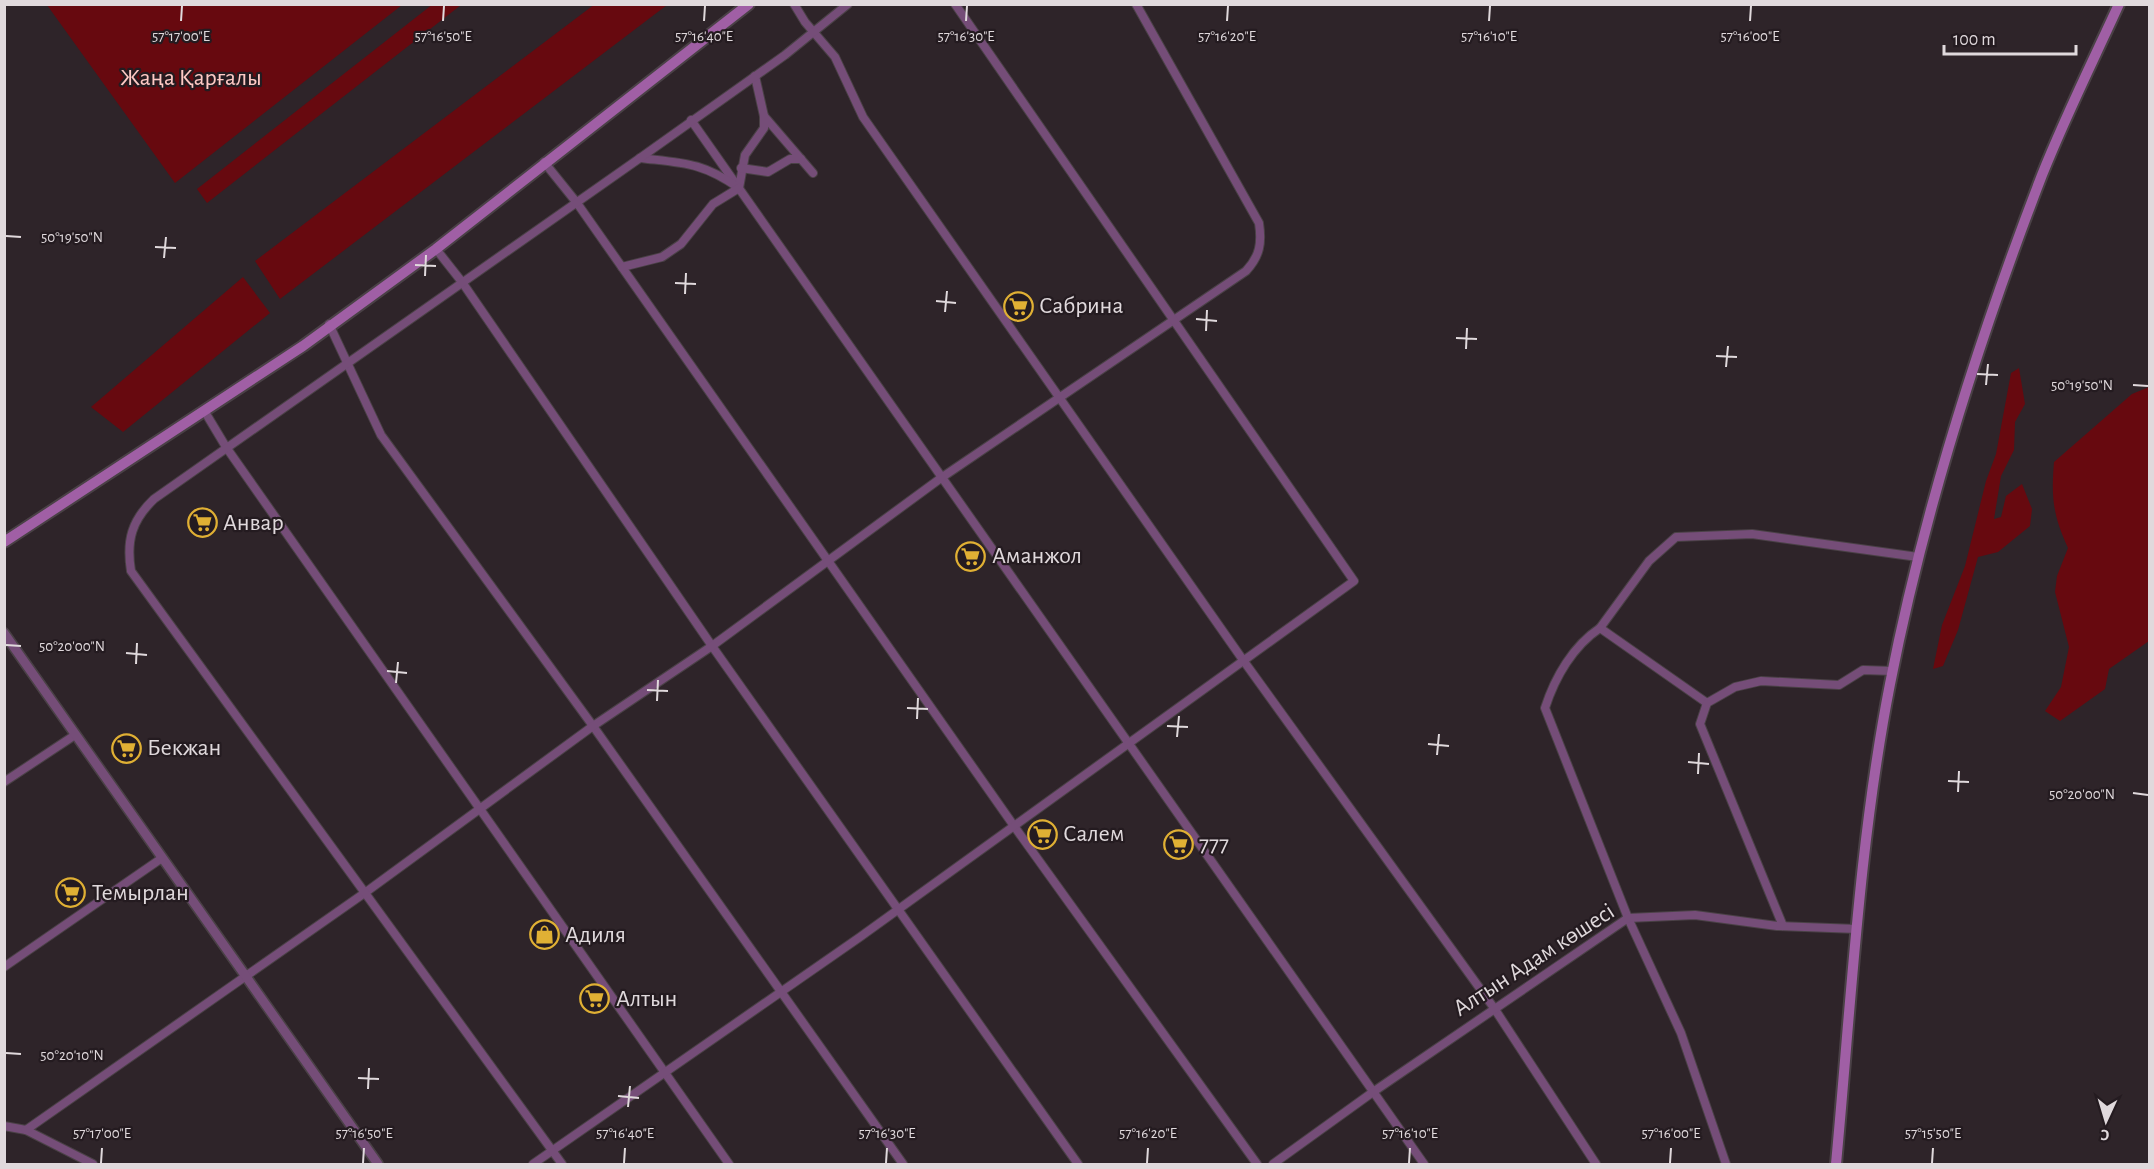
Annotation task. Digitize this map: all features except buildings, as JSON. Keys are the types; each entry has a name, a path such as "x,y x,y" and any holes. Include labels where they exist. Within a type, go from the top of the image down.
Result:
{"main road":[{"path":"4,542 303,346 329,324 436,249 544,162 749,4"},
{"path":"1836,1164 1862,859 1893,671 1918,557 1941,470 1985,333 2043,174 2119,4"}],"street":[{"path":"794,4 812,31 835,57 863,117 1243,660 1494,1008 1596,1164"},
{"path":"562,1164 131,571 128,549 138,514 154,499 226,447 348,365 755,76 848,4"},
{"path":"533,1164 898,909 1353,581 955,4"},
{"path":"26,1130 366,892 477,808 593,726 712,646 941,478 1246,271 1255,261 1262,244 1259,224 1136,4"},
{"path":"739,188 745,155 764,128 764,116 755,76"},
{"path":"764,116 813,173"},
{"path":"691,120 1424,1164"},
{"path":"640,158 694,165 716,172 739,188"},
{"path":"741,168 768,172 790,159 801,159"},
{"path":"544,162 577,202 1014,826 1257,1164"},
{"path":"622,267 662,257 681,244 712,204 739,188"},
{"path":"436,249 462,282 712,646 1078,1164"},
{"path":"329,324 381,435 593,726 903,1164"},
{"path":"205,412 226,447 477,808 729,1164"},
{"path":"1726,1164 1681,1033 1628,918 1545,708 1552,687 1582,640 1600,628 1648,561 1676,537 1752,534 1918,557"},
{"path":"1600,628 1707,703"},
{"path":"4,633 378,1164"},
{"path":"1783,926 1700,724 1707,703 1735,687 1761,681 1839,685 1863,670 1893,671"},
{"path":"4,782 75,735"},
{"path":"4,967 162,858"},
{"name":"Алтын Адам көшесі","path":"1273,1164 1372,1092 1628,918 1695,915 1783,926 1857,929"},
{"path":"4,1126 26,1130 93,1164"}],"green space":[{"path":"433,4 461,5 207,203 197,189"},
{"path":"595,4 667,5 280,299 255,261"},
{"name":"Жаңа Қарғалы","path":"47,5 402,5 175,183"},
{"path":"243,277 270,313 123,432 91,407"},
{"path":"2019,368 2025,404 2015,422 2014,450 2001,476 1994,519 2001,517 2006,496 2022,484 2032,509 2030,526 1998,552 1978,557 1958,630 1943,666 1933,669 1942,625 1965,566 1986,481 1996,454 2011,373"},
{"path":"2149,387 2149,641 2109,669 2105,689 2060,721 2045,711 2061,687 2069,647 2055,592 2057,576 2068,548 2054,506 2054,462 2132,394"}],"place":[{"name":"Сабрина","path":"1018,306"},
{"name":"Анвар","path":"202,523"},
{"name":"Аманжол","path":"971,556"},
{"name":"Бекжан","path":"126,748"},
{"name":"Салем","path":"1042,834"},
{"name":"777","path":"1178,844"},
{"name":"Темырлан","path":"71,893"},
{"name":"Адиля","path":"544,935"},
{"name":"Алтын","path":"595,999"}]}
